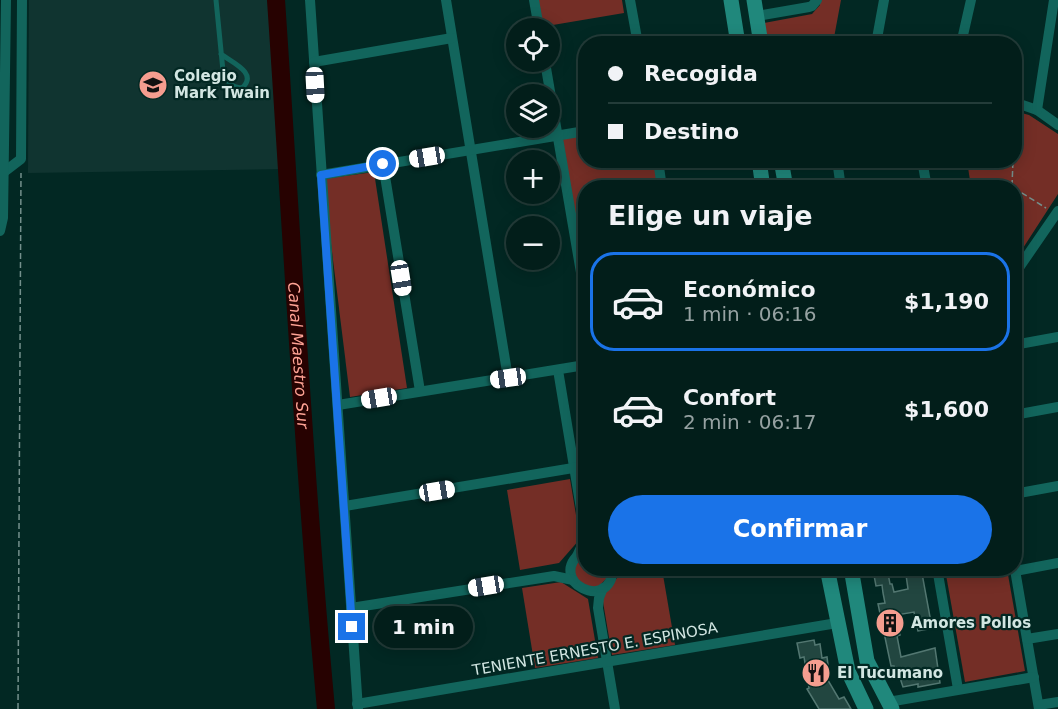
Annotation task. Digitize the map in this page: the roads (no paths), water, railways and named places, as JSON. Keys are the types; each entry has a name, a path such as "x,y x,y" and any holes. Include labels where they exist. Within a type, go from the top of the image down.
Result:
{"main road":[{"path":"731,0 737,36"},
{"path":"754,0 760,36"},
{"path":"828,576 848,671 866,709"},
{"path":"852,576 867,661 890,705"}],"street":[{"path":"0,231 3,218 3,62 6,0"},
{"path":"4,172 21,159 22,0"},
{"path":"310,0 357,706"},
{"path":"446,0 508,378"},
{"path":"534,0 537,18"},
{"path":"630,0 637,36"},
{"path":"757,16 809,7 816,0"},
{"path":"877,36 884,0"},
{"path":"963,36 970,0"},
{"path":"1037,110 1054,0"},
{"path":"314,62 452,38"},
{"path":"1022,105 1037,110 1058,125"},
{"path":"560,135 578,132"},
{"path":"321,175 540,138"},
{"path":"558,138 578,256"},
{"path":"383,164 420,391"},
{"path":"1022,263 1057,213"},
{"path":"1022,344 1058,337"},
{"path":"338,405 578,366"},
{"path":"558,370 578,458"},
{"path":"1022,414 1058,407"},
{"path":"345,506 578,467"},
{"path":"1022,493 1058,486"},
{"path":"554,576 578,556"},
{"path":"578,556 571,570 573,580 592,597 598,608"},
{"path":"1022,566 1058,563"},
{"path":"351,608 554,576 573,580"},
{"path":"612,576 603,588 598,608 615,709"},
{"path":"938,576 958,689"},
{"path":"1016,576 1039,707 1058,702"},
{"path":"585,590 594,591 603,588"},
{"name":"TENIENTE ERNESTO E. ESPINOSA","path":"357,706 837,623"},
{"path":"1027,639 1058,634"},
{"path":"890,705 958,689 1034,677"}],"lane":[{"path":"216,0 221,54 223,71 232,87 242,88 247,84 248,77 245,71 221,54"}],"waterway":[{"name":"Canal Maestro Sur","path":"276,0 305,443 326,709"}],"place":[{"name":"Colegio Mark Twain","path":"153,85"},
{"name":"Amores Pollos","path":"890,623"},
{"name":"El Tucumano","path":"816,673"}]}
